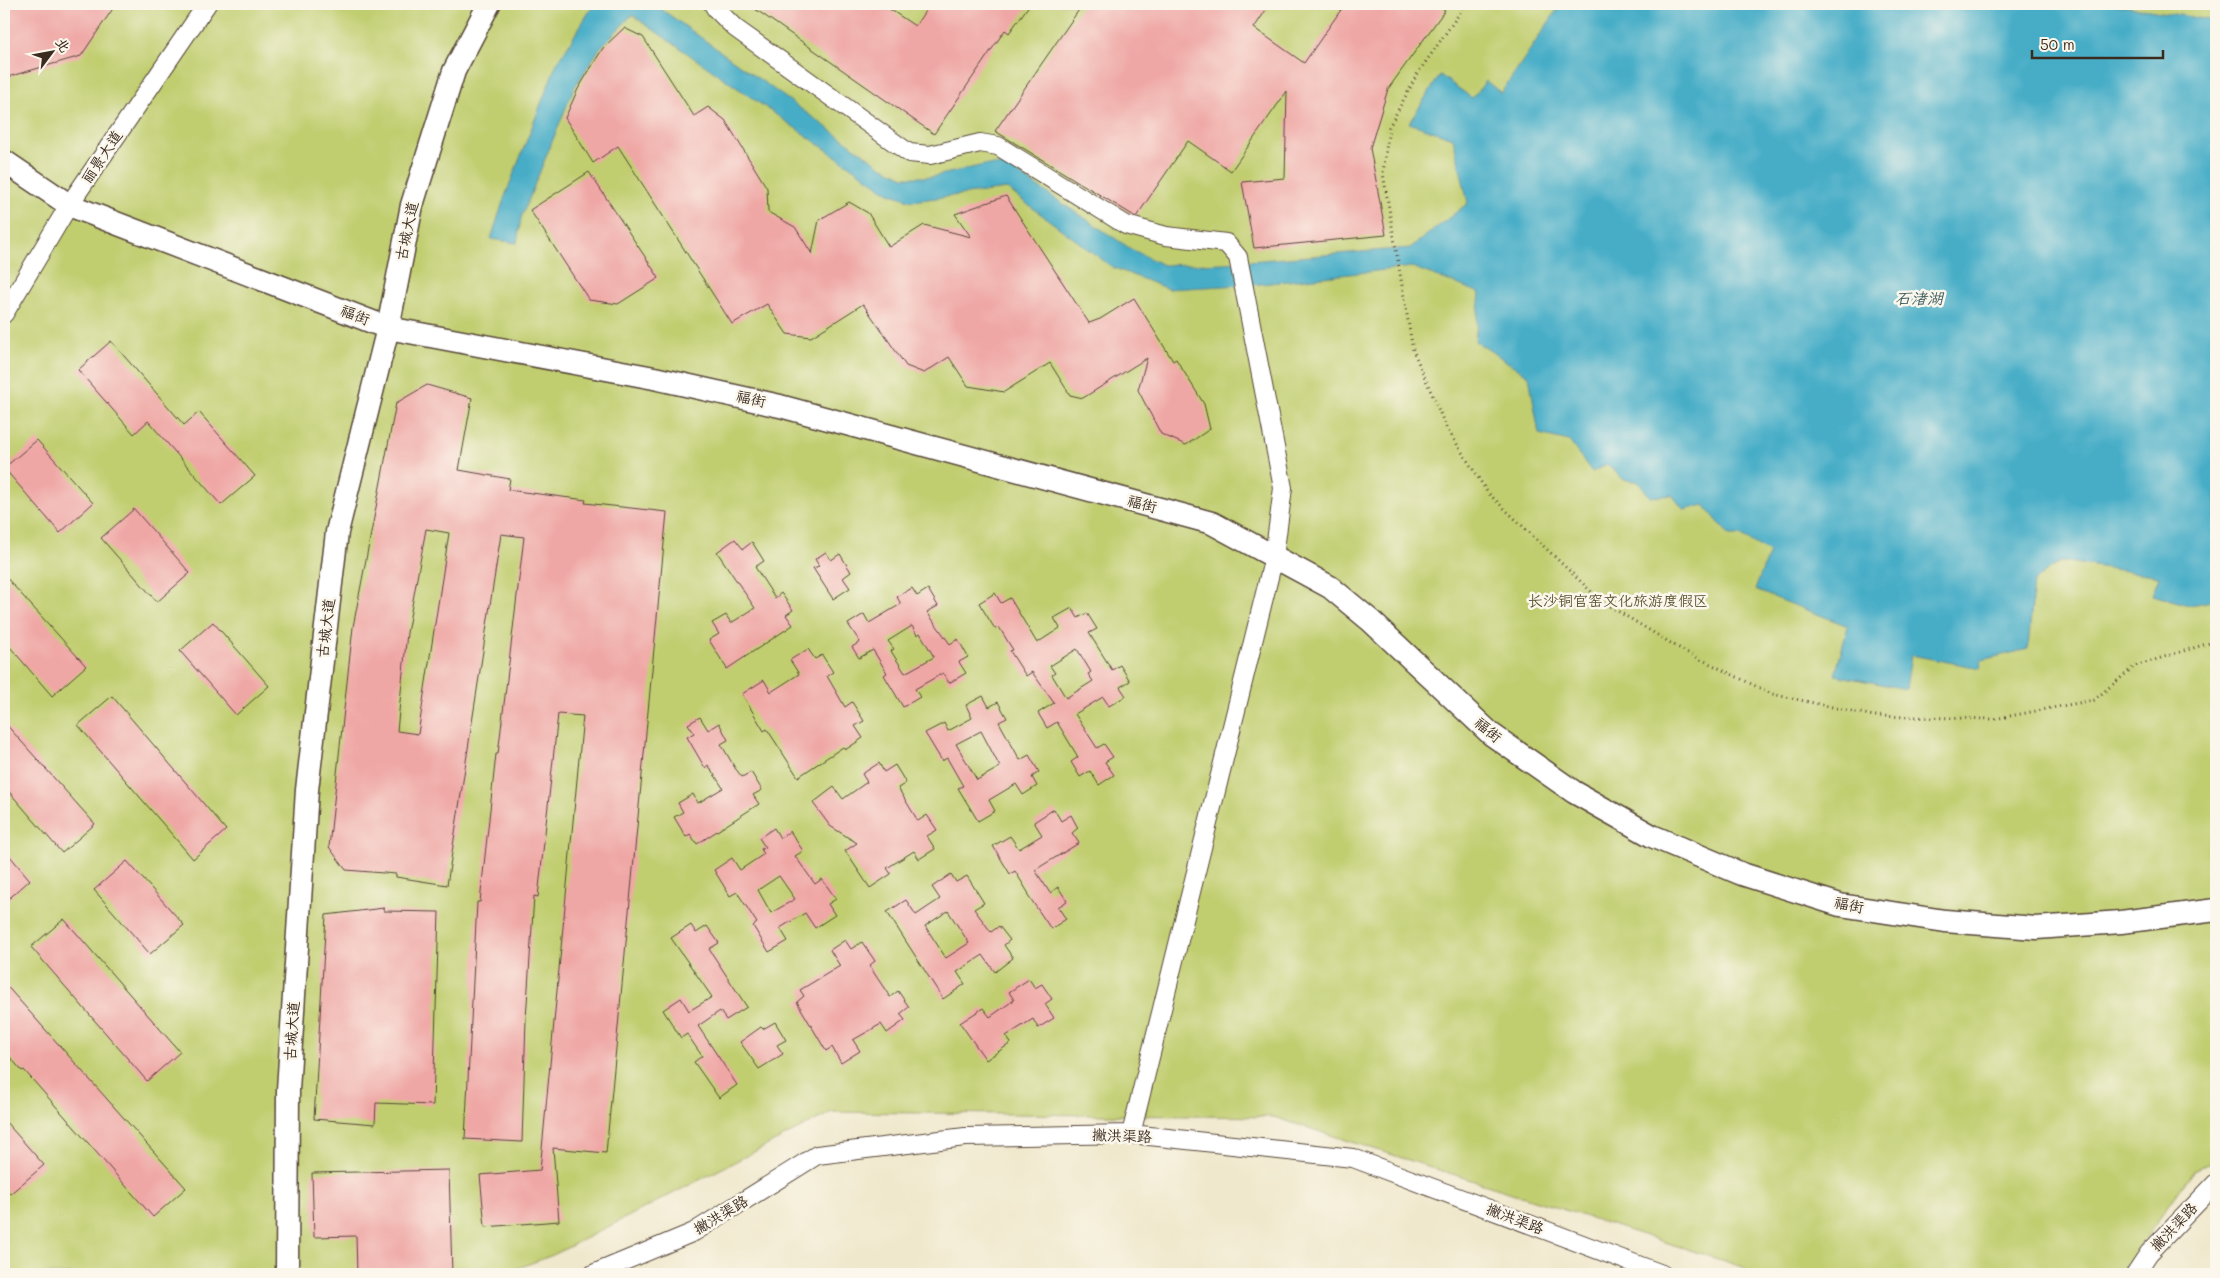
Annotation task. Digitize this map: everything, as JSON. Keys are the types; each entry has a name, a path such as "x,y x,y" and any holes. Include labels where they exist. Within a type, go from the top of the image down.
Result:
{"street":[{"name":"丽景大道","path":"4,314 69,205 206,4"},
{"name":"古城大道","path":"287,1274 288,1090 307,790 337,532 388,328 412,205 454,71 489,4"},
{"path":"713,4 735,28 909,153 930,155 980,143 998,146 1126,224 1166,236 1226,243 1238,257 1283,488 1274,557 1132,1134"},
{"name":"福街","path":"4,161 69,205 388,328 654,378 780,406 1212,523 1330,587 1370,621 1491,734 1574,792 1652,836 1742,874 1840,905 1945,921 2036,928 2121,922 2216,910"},
{"name":"撇洪渠路","path":"593,1274 694,1232 817,1155 965,1137 1132,1134 1353,1158 1662,1274"},
{"name":"撇洪渠路","path":"2135,1274 2149,1253 2216,1184"}],"path":[{"path":"1457,4 1464,6 1418,73 1389,127 1383,173 1414,350 1446,427 1488,493 1601,602 1684,651 1772,694 1874,716 1994,719 2094,700 2135,666 2216,641"}],"green space":[{"name":"长沙铜官窑文化旅游度假区","path":"4,4 2216,4 2216,1161 2194,1170 2120,1274 1748,1274 1743,1267 1274,1117 832,1112 553,1255 502,1274 4,1274"}],"water":[{"name":"石渚湖","path":"594,4 654,4 881,166 904,177 931,177 984,165 1005,165 1131,249 1163,265 1224,263 1410,248 1468,203 1453,138 1409,123 1440,75 1472,98 1486,81 1501,93 1561,4 2112,4 2216,21 2216,600 2190,605 2152,595 2159,576 2061,561 2034,581 2028,649 1982,660 1980,668 1911,655 1906,689 1835,675 1848,626 1755,590 1769,552 1740,535 1729,535 1704,505 1684,510 1672,495 1650,497 1639,482 1623,479 1607,464 1592,472 1569,441 1539,434 1529,376 1475,341 1480,293 1412,267 1261,284 1168,289 1112,267 1007,189 912,201 889,193 632,15 600,48 574,88 521,218 517,243 491,239 504,199 556,65"}],"building":[{"path":"4,4 116,4 81,56 4,78"},
{"path":"748,4 882,4 915,26 930,4 1030,4 1009,33 1005,30 934,134"},
{"path":"1083,4 1270,4 1254,28 1304,63 1345,4 1436,4 1445,10 1388,89 1370,148 1386,235 1254,248 1242,182 1285,178 1287,91 1231,171 1188,141 1136,217 995,131"},
{"path":"624,28 643,37 694,116 708,107 725,120 767,188 768,212 795,227 812,254 819,220 849,202 868,213 889,247 924,225 971,237 955,214 1006,196 1089,323 1100,319 1134,298 1173,361 1176,359 1204,404 1210,429 1186,445 1161,434 1138,390 1147,358 1083,398 1070,395 1050,363 1004,392 968,386 949,357 924,373 906,366 863,304 811,337 787,334 767,304 732,324 618,146 593,163 565,118 578,89 603,48"},
{"path":"589,172 659,278 618,304 589,300 530,210"},
{"path":"111,341 184,425 199,412 255,476 221,505 148,421 134,434 78,370"},
{"path":"427,385 472,398 459,470 510,479 508,490 586,500 585,503 667,512 606,1153 553,1148 559,1221 485,1227 480,1175 540,1170 583,716 558,714 538,897 534,896 526,1019 522,1142 465,1139 477,902 480,902 496,754 498,754 524,537 501,534 447,885 396,877 396,874 346,870 329,847 353,627 396,403","holes":["426,529 449,533 418,734 397,731 407,633"]},
{"path":"37,440 93,503 60,533 4,468"},
{"path":"134,509 190,573 157,602 101,538"},
{"path":"735,539 743,549 752,542 764,561 755,567 775,598 781,593 793,610 786,615 793,625 727,669 709,640 719,634 712,623 726,615 731,623 755,608 717,552"},
{"path":"826,552 831,560 840,554 851,572 843,578 850,588 833,599 813,568 819,566 815,559"},
{"path":"4,575 86,666 52,696 4,640"},
{"path":"912,588 917,596 928,589 938,606 927,612 950,644 958,639 968,657 959,662 966,673 949,683 943,673 915,689 920,697 903,707 884,675 887,673 873,650 859,658 852,647 860,642 848,624 864,614 869,623 901,604 897,597","holes":["912,626 917,635 920,633 934,657 905,673 891,651 894,649 888,641"]},
{"path":"995,593 1001,603 1010,598 1037,643 1060,628 1054,618 1072,608 1078,618 1087,613 1097,629 1089,633 1112,670 1120,665 1130,681 1120,687 1126,696 1109,706 1103,697 1075,714 1097,748 1104,744 1113,757 1105,762 1114,775 1099,785 1090,771 1080,777 1071,762 1078,757 1057,722 1047,728 1038,713 1054,703 1032,672 1026,676 1010,651 1013,650 999,627 995,629 979,603","holes":["1077,649 1091,672 1088,674 1093,681 1066,698 1052,675 1055,673 1050,666"]},
{"path":"213,622 269,686 236,715 180,651"},
{"path":"808,649 815,659 822,655 833,672 827,676 845,707 852,702 864,721 855,726 863,738 845,750 843,747 798,777 767,729 764,731 742,694 764,680 771,692 799,674 790,660"},
{"path":"112,696 226,830 193,859 78,725"},
{"path":"983,696 989,707 998,702 1007,718 999,722 1020,760 1029,755 1039,772 1032,777 1037,786 1023,795 1016,784 989,800 995,811 978,821 958,788 963,786 947,758 942,761 925,733 944,723 948,731 972,718 966,705","holes":["981,731 1000,767 977,780 956,744"]},
{"path":"700,717 708,730 719,723 728,740 721,744 735,768 742,777 751,772 762,790 753,795 759,804 697,844 690,834 686,837 674,817 683,812 678,803 693,794 698,803 723,788 708,765 705,768 687,737 694,733 688,724"},
{"path":"4,722 95,824 62,853 4,786"},
{"path":"879,763 884,772 895,765 906,783 898,788 918,821 927,815 937,830 927,836 935,849 919,859 914,851 887,868 891,874 870,888 845,851 857,843 830,826 813,803 834,787 843,799 867,782 862,774"},
{"path":"1054,809 1061,821 1071,815 1078,828 1072,833 1079,843 1035,870 1050,893 1058,887 1067,901 1058,907 1066,919 1051,929 1028,895 1015,871 1010,874 993,846 1010,836 1019,849 1042,835 1034,822"},
{"path":"774,828 780,838 790,831 803,851 795,856 815,884 822,879 836,899 828,904 835,915 815,928 805,913 780,928 788,941 769,952 753,926 757,923 737,892 730,896 714,870 732,858 740,870 764,854 761,849 765,847 759,838","holes":["779,876 795,899 771,913 758,890"]},
{"path":"4,849 30,880 4,903"},
{"path":"127,861 184,925 150,954 94,890"},
{"path":"951,874 956,882 967,876 984,903 974,909 991,932 999,926 1010,940 1004,945 1013,958 995,972 983,955 957,972 965,984 943,999 887,912 906,900 916,915 940,899 932,887","holes":["948,911 969,943 946,958 925,926"]},
{"path":"384,908 384,911 439,912 433,1105 376,1103 375,1124 314,1119 326,915"},
{"path":"64,919 180,1052 147,1081 31,947"},
{"path":"691,925 696,933 707,926 719,943 709,949 747,1007 726,1020 720,1011 698,1026 737,1085 719,1098 694,1062 702,1056 687,1034 681,1038 663,1010 681,998 689,1011 712,997 671,938"},
{"path":"845,940 851,949 862,942 875,961 870,965 874,973 890,997 898,991 909,1007 900,1014 905,1020 887,1033 881,1024 853,1040 860,1051 841,1063 832,1047 826,1051 797,1002 804,996 800,990 840,966 830,950"},
{"path":"1029,979 1035,988 1042,984 1052,999 1045,1004 1054,1018 1038,1028 1033,1019 1006,1036 1011,1043 986,1060 960,1023 983,1008 990,1017 1014,1000 1009,992"},
{"path":"4,983 186,1188 153,1217 24,1070 22,1071 4,1050"},
{"path":"775,1022 786,1040 777,1045 783,1054 759,1069 740,1042 761,1027 763,1029"},
{"path":"4,1120 44,1165 10,1194 4,1187"},
{"path":"449,1170 452,1274 357,1274 356,1236 314,1237 312,1173"}]}
